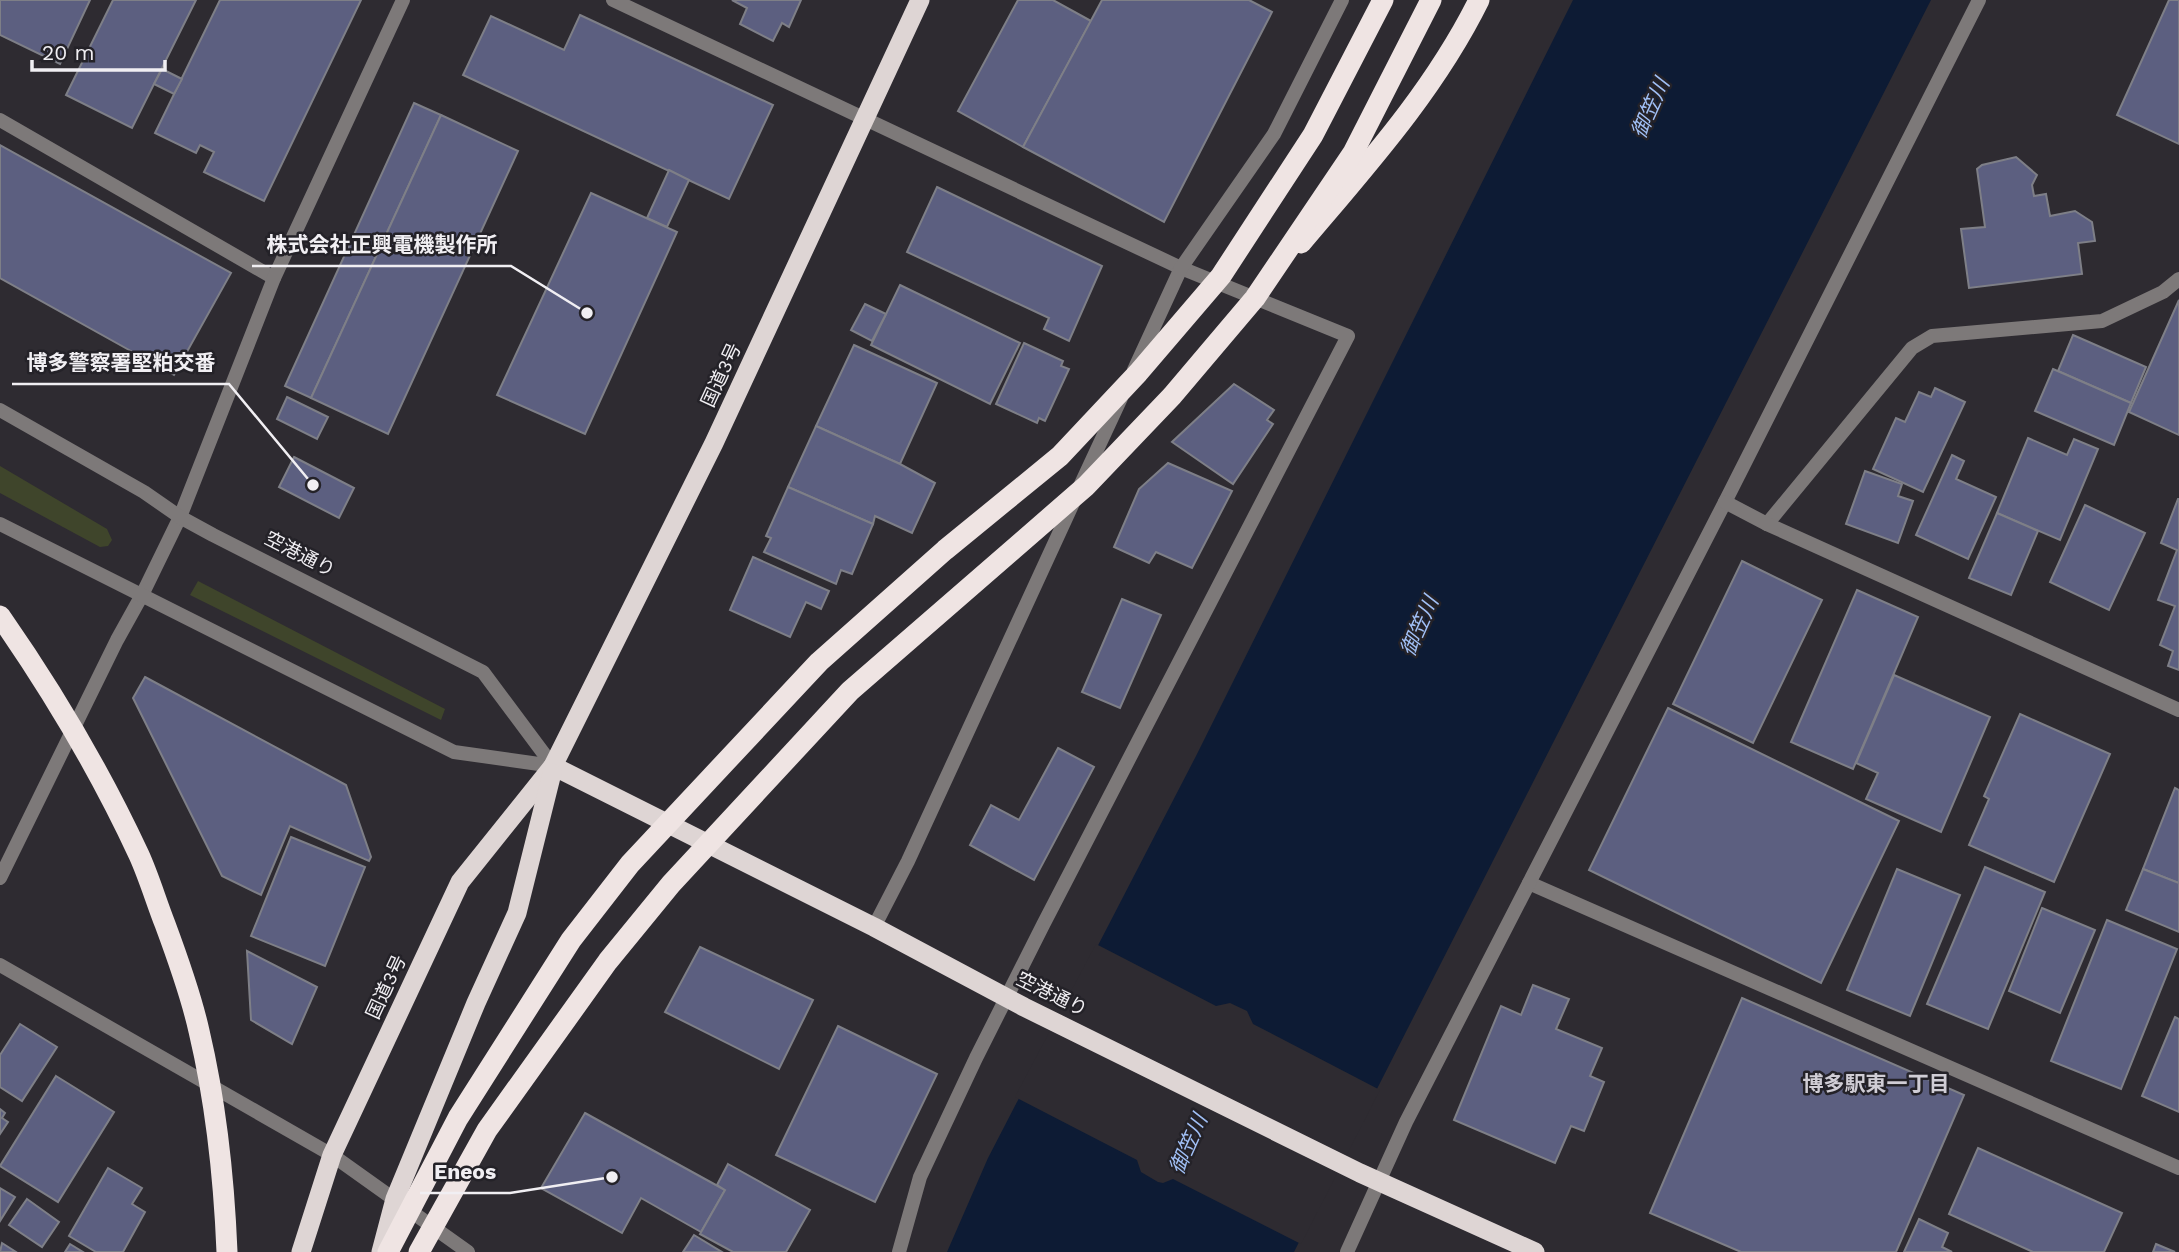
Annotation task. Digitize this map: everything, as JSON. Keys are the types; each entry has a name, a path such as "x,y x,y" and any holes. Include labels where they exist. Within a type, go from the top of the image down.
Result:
{"highway":[{"name":"国道3号","path":"381,1252 396,1199 517,913 554,766 714,443 920,0"},
{"path":"387,1252 458,1118 571,940 630,864 819,662 945,550 1060,456 1146,363 1221,276 1313,135 1383,0"},
{"path":"1255,298 1353,153 1431,0"},
{"path":"419,1252 487,1130 608,961 671,884 850,691 1086,486 1172,396 1415,105 1465,29 1479,0"},
{"path":"0,616 39,672 92,761 140,857 178,959 199,1028 214,1103 225,1198 227,1252"},
{"path":"0,628 33,675 87,765 133,859 171,960 191,1031 207,1106 218,1203 220,1252"},
{"name":"国道3号","path":"302,1252 332,1155 460,882 554,766"},
{"name":"空港通り","path":"554,766 874,927 1016,1002 1360,1172 1535,1252"}],"street":[{"path":"0,878 180,517 274,278 403,0"},
{"path":"613,0 1181,268 1348,336 1042,925 1016,1002 920,1177 899,1252"},
{"path":"874,927 908,861 1181,268 1274,134 1342,0"},
{"path":"1347,1252 1406,1122 1725,502 1979,0"},
{"path":"0,120 274,278"},
{"path":"1767,524 1912,348 1932,336 2102,321 2163,292 2179,278"},
{"name":"空港通り","path":"0,410 144,492 180,517 483,672 554,766"},
{"path":"1725,502 1767,524 2179,710"},
{"name":"空港通り","path":"0,524 454,752 554,766"},
{"path":"1529,883 2179,1168"},
{"path":"0,965 332,1155 468,1252"}],"green space":[{"path":"0,466 107,529 112,540 108,546 100,547 0,493"},
{"path":"198,581 445,709 441,720 190,595"}],"water":[{"name":"御笠川","path":"1573,0 1931,0 1294,1252 947,1252 988,1158 1196,756"}],"pier":[{"path":"1096,944 1216,1006 1230,1003 1247,1011 1253,1024 1380,1090 1301,1244 1173,1179 1158,1182 1141,1172 1137,1160 1015,1097"}],"building":[{"path":"0,0 90,0 60,64 0,35"},
{"path":"113,0 196,0 132,128 66,95"},
{"path":"220,0 361,0 264,201 204,172 214,152 200,145 196,153 155,133"},
{"path":"732,0 801,0 789,27 782,23 773,41 740,24 747,8"},
{"path":"1018,0 1053,0 1091,21 1023,147 958,111"},
{"path":"1102,0 1249,0 1272,12 1164,222 1023,147"},
{"path":"2169,0 2179,0 2179,144 2117,115"},
{"path":"580,15 773,105 729,199 463,75 491,16 564,50"},
{"path":"162,69 182,79 174,94 154,84"},
{"path":"414,103 441,115 311,398 285,386"},
{"path":"441,115 518,151 388,434 311,398"},
{"path":"0,145 231,273 174,375 0,278"},
{"path":"2016,157 2037,175 2032,185 2034,196 2046,194 2050,216 2075,211 2092,222 2095,241 2078,243 2082,274 1969,288 1961,229 1985,227 1977,169 1982,165"},
{"path":"669,170 689,180 667,227 647,218"},
{"path":"937,187 1102,266 1069,341 1044,329 1049,318 907,252"},
{"path":"591,193 677,232 585,434 497,395"},
{"path":"900,285 1020,343 990,404 871,345"},
{"path":"2179,300 2179,435 2129,412"},
{"path":"865,304 886,314 872,341 851,330"},
{"path":"2073,335 2146,367 2131,403 2058,371"},
{"path":"1024,343 1063,361 1061,366 1069,369 1045,421 1039,418 1037,423 996,404"},
{"path":"854,345 937,383 900,464 816,426"},
{"path":"2053,369 2131,403 2114,445 2035,411"},
{"path":"1234,384 1274,410 1267,420 1273,424 1233,484 1172,442"},
{"path":"1935,388 1965,402 1923,492 1873,469 1896,418 1905,422 1919,392 1931,397"},
{"path":"287,397 328,417 317,439 277,419"},
{"path":"816,426 935,483 912,533 875,516 873,524 788,487"},
{"path":"2028,438 2067,455 2074,439 2098,449 2060,540 1997,513"},
{"path":"1952,455 1964,461 1956,479 1996,497 1968,559 1916,535"},
{"path":"294,457 354,488 339,518 279,487"},
{"path":"1168,463 1232,491 1192,568 1156,552 1149,563 1114,547 1139,489"},
{"path":"1865,471 1902,484 1898,496 1913,501 1898,543 1846,524"},
{"path":"788,487 873,524 852,574 841,570 836,584 764,552 771,538 766,536"},
{"path":"2178,499 2179,670 2168,666 2173,651 2160,645 2175,606 2158,600 2177,550 2161,543"},
{"path":"2085,505 2145,533 2109,610 2050,582"},
{"path":"1997,513 2038,531 2011,595 1969,578"},
{"path":"753,557 829,591 821,609 806,602 790,637 730,610"},
{"path":"1742,561 1822,600 1753,743 1673,704"},
{"path":"1857,590 1918,617 1853,769 1791,742"},
{"path":"1122,599 1161,615 1120,708 1082,692"},
{"path":"1894,675 1990,717 1941,832 1866,799 1878,773 1856,763"},
{"path":"145,677 346,785 371,857 369,861 290,826 261,895 222,876 133,698"},
{"path":"1668,708 1899,821 1821,983 1589,870"},
{"path":"2020,714 2110,754 2054,882 1969,845 1989,799 1984,796"},
{"path":"1058,748 1094,767 1034,880 970,845 991,805 1019,820"},
{"path":"2175,788 2179,790 2179,883 2143,869"},
{"path":"291,837 365,867 325,966 251,936"},
{"path":"1985,867 2045,892 1988,1029 1927,1004"},
{"path":"1897,869 1960,895 1910,1016 1847,990"},
{"path":"2143,869 2179,883 2179,932 2126,910"},
{"path":"2042,908 2095,930 2060,1013 2009,991"},
{"path":"2107,920 2177,949 2121,1089 2051,1061"},
{"path":"700,947 813,1000 779,1069 665,1012"},
{"path":"247,951 317,987 292,1044 251,1020"},
{"path":"1533,985 1569,999 1556,1029 1602,1048 1590,1076 1604,1082 1584,1131 1571,1126 1555,1163 1454,1120 1501,1006 1521,1015"},
{"path":"1742,998 1964,1095 1896,1252 1741,1252 1650,1213"},
{"path":"2175,1017 2179,1019 2179,1112 2142,1096"},
{"path":"20,1024 57,1047 22,1101 0,1087 0,1055"},
{"path":"838,1026 937,1074 875,1202 776,1155"},
{"path":"56,1076 114,1112 58,1202 0,1166"},
{"path":"0,1109 5,1113 2,1118 8,1122 0,1134"},
{"path":"585,1113 725,1190 701,1232 641,1198 622,1233 541,1188"},
{"path":"1978,1148 2122,1213 2104,1252 2033,1252 1949,1214"},
{"path":"728,1164 810,1210 786,1252 733,1252 700,1234 725,1190 717,1185"},
{"path":"108,1168 142,1188 132,1204 145,1212 123,1252 96,1252 69,1236"},
{"path":"0,1188 15,1197 0,1221"},
{"path":"27,1199 59,1222 42,1247 9,1225"},
{"path":"1919,1219 1948,1233 1942,1247 1952,1252 1904,1252"},
{"path":"694,1235 722,1252 683,1252"},
{"path":"2,1243 16,1252 0,1252"},
{"path":"70,1244 83,1252 65,1252"},
{"path":"2156,1244 2175,1252 2153,1252"}],"place":[{"name":"株式会社正興電機製作所","path":"587,313"},
{"name":"博多警察署堅粕交番","path":"313,485"},
{"name":"Eneos","path":"612,1177"}],"district":[{"name":"博多駅東一丁目","path":"1876,1083"}]}
